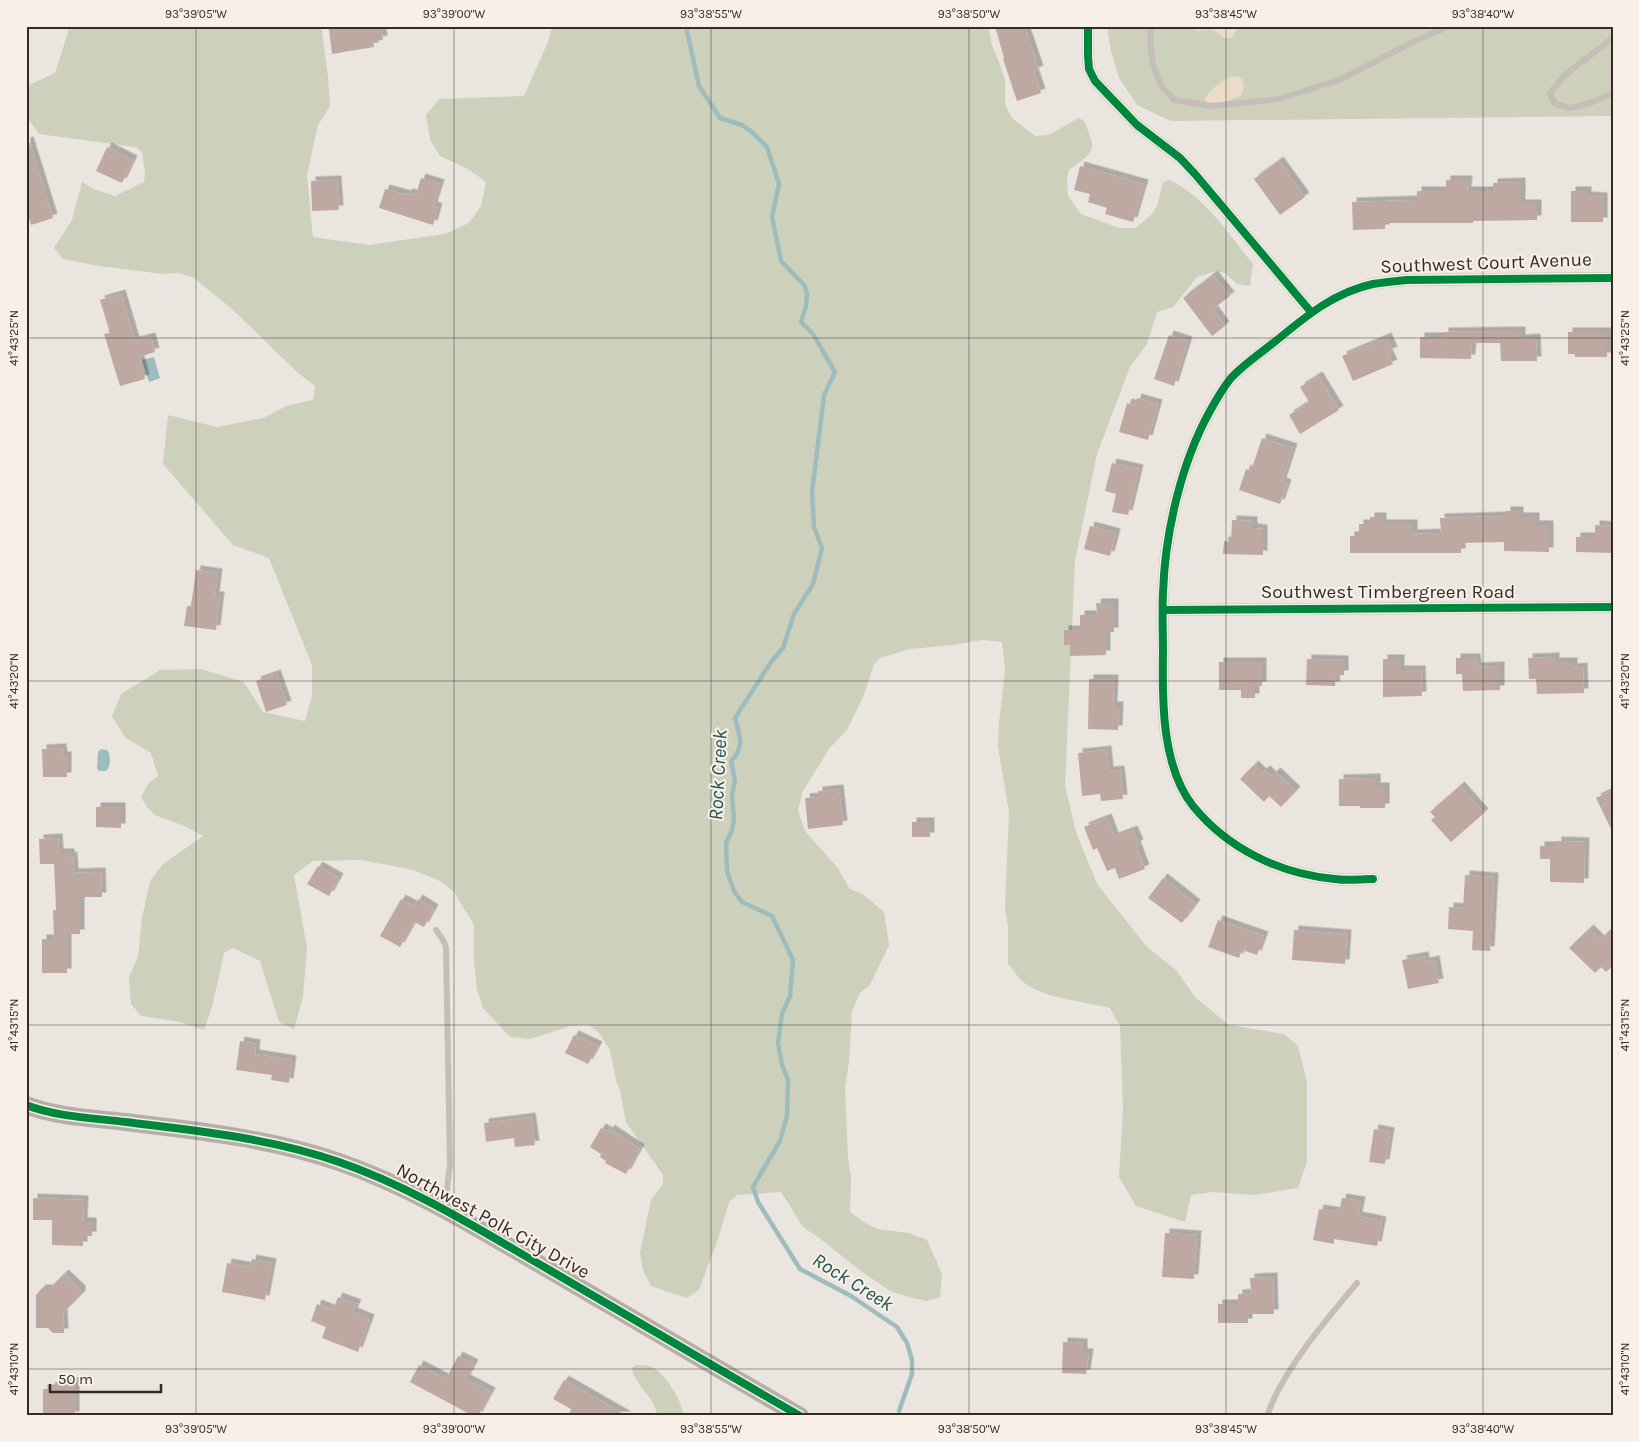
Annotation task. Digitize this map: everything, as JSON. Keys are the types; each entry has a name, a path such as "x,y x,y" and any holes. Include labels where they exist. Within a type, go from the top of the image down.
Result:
{"street":[{"path":"1088,26 1088,56 1090,69 1095,81 1136,125 1180,158 1195,174 1311,312"},
{"name":"Southwest Court Avenue","path":"1373,880 1335,880 1304,874 1268,863 1238,848 1213,828 1192,805 1176,775 1168,749 1164,719 1163,610 1165,565 1174,511 1188,458 1201,427 1231,378 1311,312 1358,288 1398,281 1613,278"},
{"name":"Southwest Timbergreen Road","path":"1163,610 1613,607"},
{"name":"Northwest Polk City Drive","path":"26,1105 53,1112 233,1136 294,1148 360,1169 444,1210 800,1416"}],"lane":[{"path":"1151,26 1150,40 1153,66 1162,87 1174,100 1212,106 1279,99 1339,80 1419,39 1450,26"},
{"path":"1613,38 1566,74 1550,94 1555,104 1570,108 1590,103 1613,93"},
{"path":"436,930 444,940 446,947 450,1164 444,1210"},
{"path":"1267,1416 1272,1401 1288,1375 1320,1328 1357,1283"}],"green space":[{"path":"70,26 319,26 322,31 330,106 318,125 307,175 313,237 369,245 445,234 469,223 481,206 486,182 468,169 440,156 430,140 426,115 439,99 524,96 548,42 552,26 988,26 992,45 1005,80 1005,104 1012,118 1035,136 1048,135 1079,118 1084,121 1091,139 1092,150 1069,170 1067,180 1068,196 1081,214 1119,228 1136,228 1152,214 1157,206 1163,182 1170,180 1206,206 1253,264 1250,286 1237,284 1225,273 1216,271 1197,277 1173,307 1157,312 1147,344 1130,367 1097,454 1075,561 1065,786 1076,832 1097,884 1147,947 1176,970 1195,997 1229,1025 1284,1034 1298,1046 1307,1082 1307,1162 1298,1188 1254,1195 1213,1192 1191,1195 1185,1222 1136,1206 1119,1177 1123,1109 1120,1026 1110,1008 1041,992 1023,982 1008,964 1008,926 1005,907 1009,812 998,747 1005,670 1002,642 982,640 910,649 880,658 874,664 864,695 847,730 829,749 803,791 798,810 805,831 837,867 850,889 863,894 884,912 889,945 870,985 860,993 852,1011 849,1062 845,1087 848,1157 851,1177 850,1212 877,1229 909,1233 927,1240 942,1274 940,1297 927,1301 890,1291 803,1227 781,1192 737,1195 729,1202 718,1239 699,1290 687,1298 651,1286 643,1270 640,1253 651,1200 663,1184 663,1175 626,1122 610,1050 599,1033 589,1025 571,1026 530,1039 510,1037 483,1008 477,990 474,962 474,925 454,892 440,881 413,870 362,860 313,861 294,875 307,948 303,997 294,1029 279,1022 260,961 233,948 224,953 212,1007 204,1030 180,1022 141,1016 131,1004 129,977 138,957 142,918 150,881 163,864 203,836 187,827 155,815 141,797 148,784 158,776 151,753 126,738 112,717 121,694 160,670 201,669 244,682 263,712 305,721 312,696 312,665 269,558 233,545 163,464 168,415 217,427 264,418 286,406 313,400 315,386 298,373 233,310 194,278 179,273 163,274 99,266 63,259 54,248 72,220 82,182 94,189 115,196 144,182 145,172 142,152 135,147 39,134 26,116 27,86 55,73"},
{"path":"1107,26 1613,26 1613,116 1171,121 1137,105 1119,78 1111,51"},
{"path":"636,1365 652,1367 663,1376 677,1396 684,1416 657,1416 653,1403 634,1375 632,1368"}],"sand":[{"path":"1192,26 1238,26 1233,37 1227,39 1213,30 1200,31 1193,29"},
{"path":"1233,76 1240,77 1243,82 1244,89 1240,96 1219,104 1207,102 1205,99 1213,88"}],"water":[{"path":"154,357 160,378 149,382 142,360"},
{"path":"101,749 107,750 109,754 110,764 106,771 99,771 97,769 98,752"}],"building":[{"path":"332,26 381,26 383,40 373,41 374,47 332,54 329,29 332,29"},
{"path":"995,26 1024,26 1039,70 1034,72 1041,93 1017,101 1003,59"},
{"path":"29,141 53,218 31,225 26,209 26,142"},
{"path":"107,147 133,160 122,183 96,171"},
{"path":"1279,161 1305,197 1280,215 1254,179"},
{"path":"1080,166 1144,184 1133,222 1105,214 1107,208 1088,202 1090,194 1074,190"},
{"path":"421,178 440,184 433,206 438,208 433,225 379,208 385,189 407,195 408,193 416,195"},
{"path":"337,180 339,210 312,211 311,181"},
{"path":"1446,180 1468,180 1467,191 1493,191 1493,183 1521,182 1521,204 1537,204 1537,220 1473,221 1473,223 1385,223 1385,229 1353,230 1352,202 1417,200 1417,191 1446,191"},
{"path":"1571,191 1587,191 1587,196 1603,197 1603,222 1571,222"},
{"path":"1213,275 1230,296 1213,309 1225,326 1212,336 1183,298"},
{"path":"121,294 135,341 151,337 155,352 139,357 145,379 120,386 104,334 110,333 100,300"},
{"path":"1521,331 1521,339 1536,338 1537,361 1501,361 1500,343 1472,343 1471,359 1420,358 1420,337 1444,337 1444,332"},
{"path":"1568,332 1607,332 1607,357 1575,357 1575,354 1568,354"},
{"path":"1169,335 1188,341 1174,386 1154,379"},
{"path":"1387,337 1393,351 1388,353 1393,364 1353,381 1342,356"},
{"path":"1318,376 1339,410 1300,434 1289,415 1309,402 1300,387"},
{"path":"1137,398 1158,404 1148,440 1119,432 1127,403 1135,405"},
{"path":"1262,438 1293,448 1282,482 1287,484 1280,504 1239,490 1246,469 1251,471"},
{"path":"1112,463 1139,469 1128,515 1112,512 1116,494 1105,491"},
{"path":"1506,511 1519,511 1519,517 1535,517 1535,525 1549,525 1549,552 1504,551 1504,542 1461,543 1461,553 1350,553 1350,536 1359,536 1359,524 1370,524 1370,517 1382,517 1382,524 1413,524 1413,534 1441,533 1440,518 1506,516"},
{"path":"1232,520 1253,521 1253,528 1263,529 1263,555 1223,554 1224,541 1231,542"},
{"path":"1595,525 1613,526 1613,553 1576,552 1576,537 1595,537"},
{"path":"1090,526 1116,533 1110,556 1084,549"},
{"path":"196,570 218,573 215,596 220,596 216,630 184,626 187,606 191,606"},
{"path":"1096,603 1114,603 1114,632 1106,632 1106,655 1070,656 1070,645 1064,645 1064,630 1080,630 1080,615 1097,615"},
{"path":"1555,657 1555,662 1573,662 1573,668 1583,667 1584,693 1537,694 1536,679 1529,679 1528,658"},
{"path":"1456,658 1476,658 1477,667 1500,666 1500,690 1463,691 1462,674 1456,674"},
{"path":"1307,659 1344,660 1344,675 1336,675 1335,686 1306,685"},
{"path":"1383,659 1400,659 1400,670 1421,670 1422,696 1383,697"},
{"path":"1219,662 1262,662 1262,686 1255,686 1255,698 1241,698 1241,690 1219,690"},
{"path":"276,674 287,705 266,712 256,681"},
{"path":"1089,679 1114,679 1113,706 1119,706 1118,730 1088,729"},
{"path":"62,748 63,756 67,756 67,777 43,777 42,749"},
{"path":"1107,750 1109,771 1120,770 1123,799 1101,801 1100,794 1082,796 1078,753"},
{"path":"1254,765 1262,773 1266,770 1272,776 1276,772 1296,791 1281,807 1269,796 1264,802 1240,779"},
{"path":"1376,778 1376,787 1385,787 1385,808 1339,806 1339,779"},
{"path":"1460,786 1484,813 1451,842 1431,820 1435,817 1430,812"},
{"path":"839,789 843,825 808,829 805,798 818,797 818,791"},
{"path":"1613,790 1613,833 1596,798"},
{"path":"96,807 121,807 121,828 96,827"},
{"path":"1107,818 1114,837 1133,830 1139,844 1136,845 1145,869 1119,879 1115,868 1107,871 1097,848 1093,850 1084,827"},
{"path":"912,822 930,822 930,837 912,837"},
{"path":"58,838 59,853 70,853 70,857 73,856 74,873 101,872 102,897 80,897 80,934 67,934 67,973 42,973 42,939 54,939 53,910 56,910 54,864 40,864 39,839"},
{"path":"1557,841 1585,842 1584,883 1550,882 1550,859 1540,859 1540,846 1557,846"},
{"path":"318,866 339,878 329,896 307,884"},
{"path":"1465,875 1494,877 1490,951 1472,950 1473,931 1448,929 1449,907 1463,908"},
{"path":"1163,878 1196,904 1182,923 1148,898"},
{"path":"401,899 414,906 418,899 434,909 424,927 414,922 400,947 380,936"},
{"path":"1218,920 1264,936 1257,955 1242,950 1239,958 1208,947"},
{"path":"1613,927 1613,966 1606,972 1601,967 1595,973 1569,948 1589,929 1600,940"},
{"path":"1294,930 1347,934 1345,964 1292,960"},
{"path":"1424,956 1425,962 1435,960 1439,983 1408,989 1402,960"},
{"path":"574,1035 598,1046 588,1064 565,1053"},
{"path":"240,1041 256,1044 255,1054 292,1060 289,1083 271,1080 272,1075 236,1070"},
{"path":"531,1117 535,1145 515,1147 514,1138 486,1142 484,1123"},
{"path":"601,1128 609,1132 610,1129 640,1149 626,1174 605,1163 606,1161 600,1157 601,1154 590,1147"},
{"path":"1374,1129 1390,1132 1385,1164 1369,1162"},
{"path":"33,1198 84,1200 83,1222 92,1222 92,1236 83,1236 83,1246 52,1245 52,1220 33,1220"},
{"path":"1342,1198 1361,1201 1358,1216 1382,1221 1377,1246 1334,1239 1334,1244 1313,1240 1319,1209 1339,1212"},
{"path":"1165,1233 1197,1235 1194,1279 1162,1277"},
{"path":"252,1259 272,1263 265,1300 222,1292 227,1263 250,1267"},
{"path":"64,1274 81,1290 81,1295 63,1313 64,1333 53,1333 48,1328 36,1328 36,1295 41,1289 49,1289"},
{"path":"1273,1277 1274,1314 1248,1314 1248,1323 1218,1323 1218,1304 1238,1304 1238,1294 1251,1293 1250,1278"},
{"path":"338,1297 357,1304 353,1312 370,1319 358,1352 322,1338 326,1327 311,1321 317,1304 333,1310"},
{"path":"1063,1342 1083,1343 1083,1353 1089,1353 1086,1374 1062,1373"},
{"path":"458,1356 474,1364 466,1379 491,1392 478,1416 473,1416 410,1382 419,1365 446,1379"},
{"path":"564,1380 627,1416 568,1416 571,1409 553,1399"},
{"path":"55,1382 75,1382 75,1416 43,1416 43,1389 55,1389"}],"waterway":[{"name":"Rock Creek","path":"686,26 699,86 720,118 742,125 767,147 779,184 772,217 781,261 805,286 807,295 806,306 801,322 813,334 835,372 824,395 812,492 814,527 822,548 813,584 794,614 783,648 771,662 735,718 740,746 731,761 735,781 732,795 734,820 726,843 727,871 734,891 742,902 772,916 793,960 790,996 782,1014 778,1043 782,1065 788,1080 787,1116 780,1141 753,1187 758,1202 800,1269 851,1296 897,1327 907,1343 912,1360 912,1374 899,1411"}],"cycle path":[{"path":"1088,26 1089,69 1095,81 1137,125 1180,158 1195,174 1311,312"},
{"path":"1373,879 1344,880 1315,876 1295,872 1256,857 1222,835 1207,821 1193,806 1175,772 1166,733 1164,712 1164,570 1176,499 1191,453 1210,411 1231,378 1247,363 1310,314 1346,293 1373,284 1407,280 1613,278"},
{"path":"1163,610 1613,607"},
{"path":"26,1105 63,1115 207,1132 260,1141 313,1154 366,1172 471,1224 800,1416"}]}
